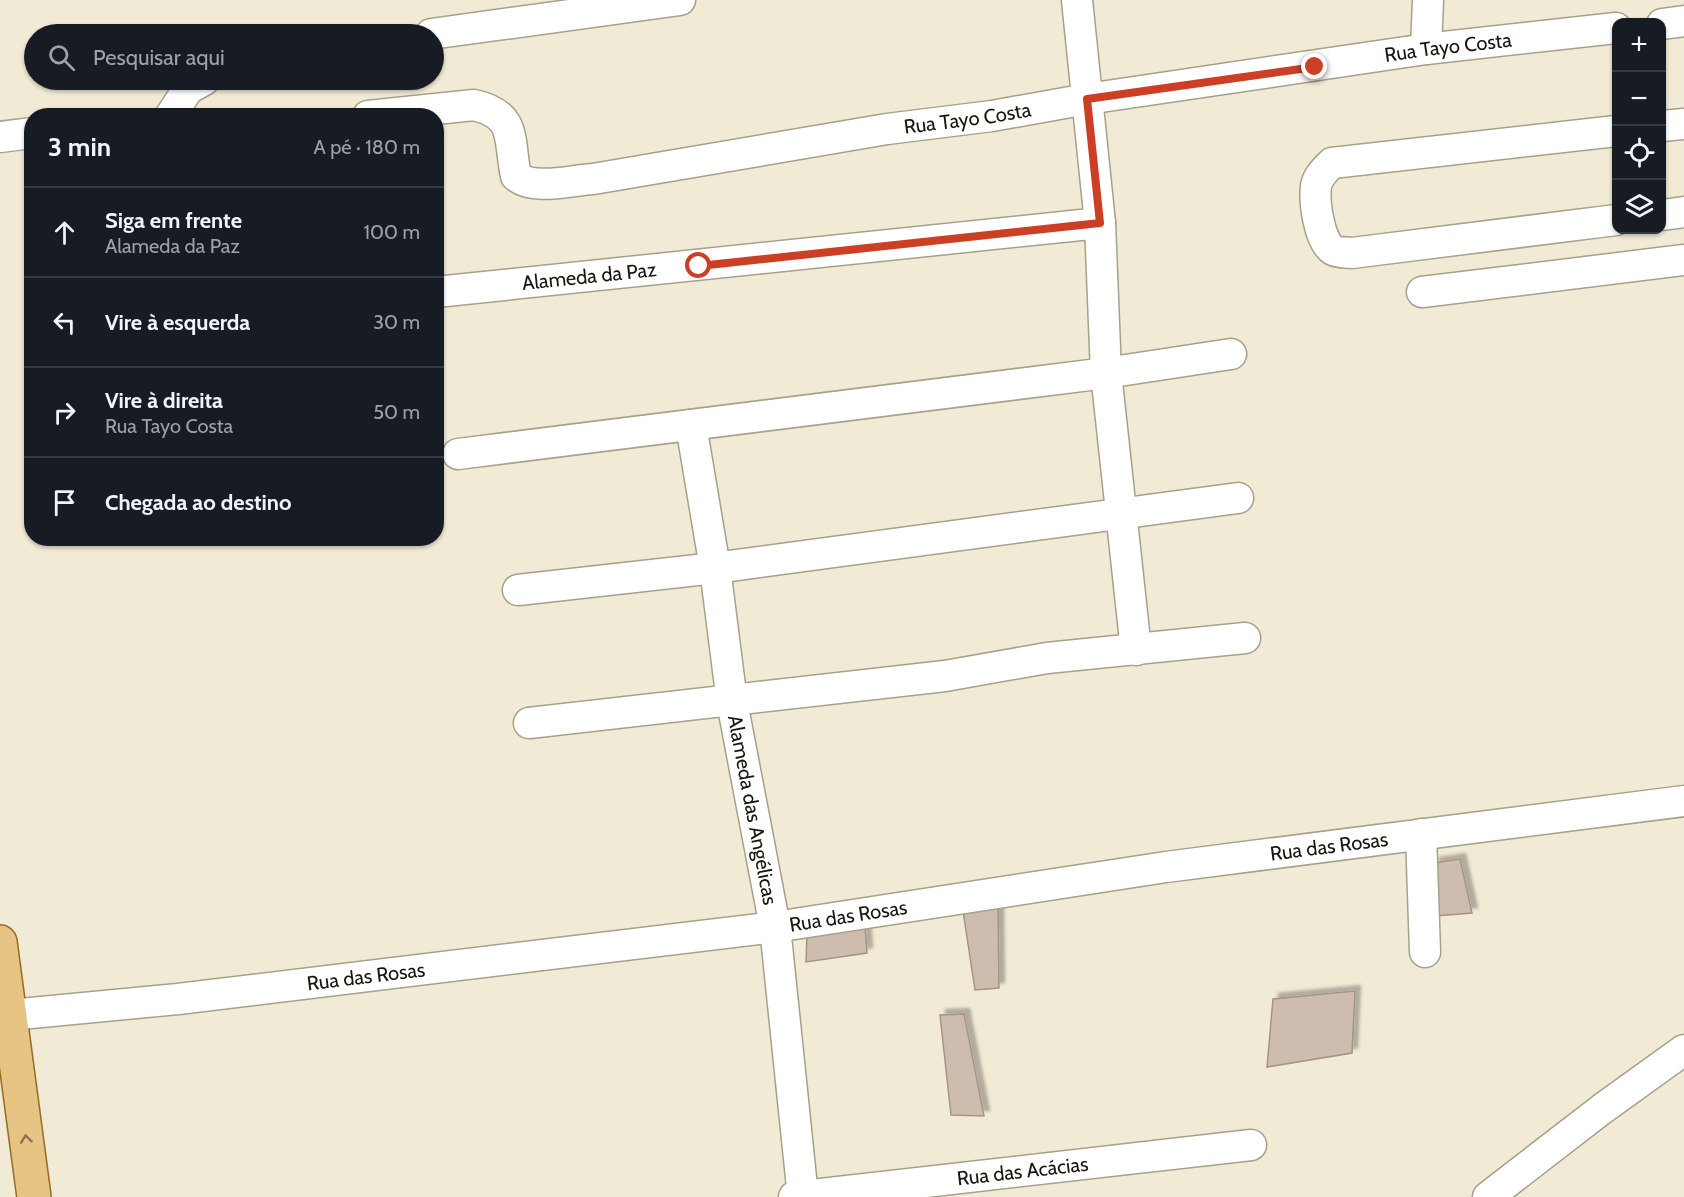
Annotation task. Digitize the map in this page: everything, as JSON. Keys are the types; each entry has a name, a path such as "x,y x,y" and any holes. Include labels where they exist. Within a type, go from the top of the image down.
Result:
{"main road":[{"path":"0,942 34,1197"}],"street":[{"path":"444,32 680,0"},
{"path":"1077,0 1100,223 1106,373 1123,511 1136,650"},
{"path":"1426,49 1428,0"},
{"path":"1666,23 1684,21"},
{"name":"Rua Tayo Costa","path":"444,108 474,105 499,113 507,123 516,176 521,180 545,182 593,179 828,138 992,116 1087,99 1426,49 1612,29"},
{"path":"176,108 187,90"},
{"path":"1666,126 1684,124"},
{"path":"1612,132 1332,163 1320,175 1316,187 1320,229 1326,243 1335,251 1352,253 1612,221"},
{"path":"0,137 24,134"},
{"path":"1666,214 1684,212"},
{"name":"Alameda da Paz","path":"444,291 1100,223"},
{"path":"1422,292 1684,260"},
{"path":"459,454 1106,373 1231,354"},
{"name":"Alameda das Angélicas","path":"691,425 715,568 732,702 775,927 800,1196"},
{"path":"518,590 715,568 1123,511 1238,498"},
{"path":"529,723 732,702 945,676 1047,658 1245,638"},
{"name":"Rua das Rosas","path":"10,1015 178,999 775,927 1166,867 1684,801"},
{"path":"1421,834 1425,952"},
{"path":"1488,1197 1684,1050"},
{"name":"Rua das Acácias","path":"800,1196 1251,1145"}],"building":[{"path":"1460,859 1472,913 1436,916 1434,863"},
{"path":"998,906 999,988 975,990 963,911"},
{"path":"865,926 867,953 806,962 807,933"},
{"path":"1355,991 1352,1053 1267,1067 1273,999"},
{"path":"964,1014 984,1116 951,1115 940,1015"}],"route":[{"path":"699,266 1100,223 1087,99 1315,67"}]}
